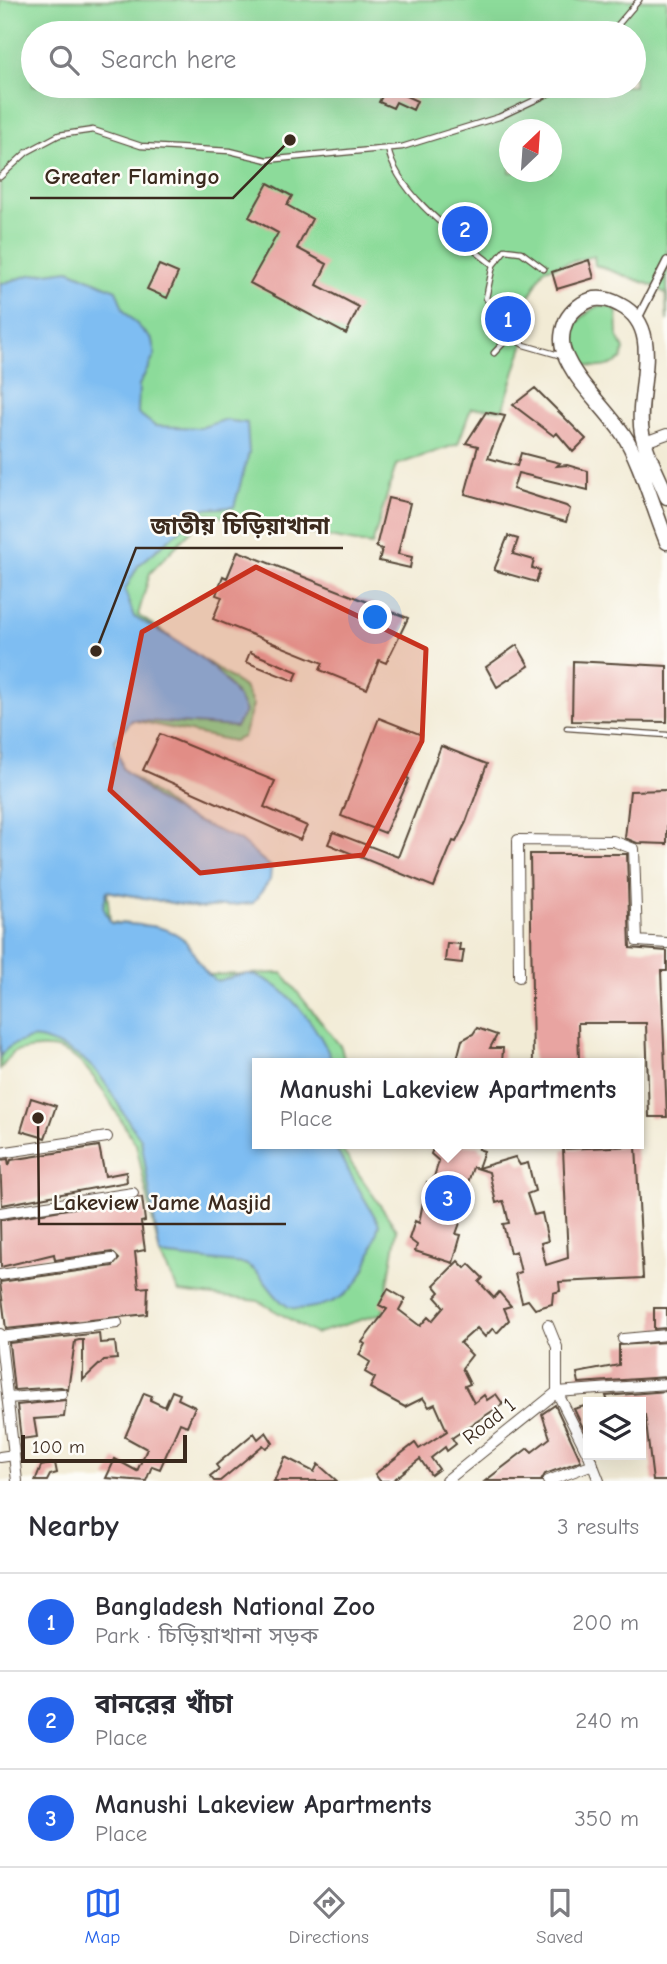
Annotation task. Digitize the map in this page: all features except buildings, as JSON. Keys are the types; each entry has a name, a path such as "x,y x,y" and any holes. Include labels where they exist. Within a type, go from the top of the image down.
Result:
{"main road":[{"path":"667,497 643,436 646,349 637,320 629,309 615,302 594,299 583,304 568,317 561,337 567,357 625,436 667,541"},
{"path":"625,436 643,436"}],"street":[{"path":"637,320 667,261"},
{"path":"643,436 667,434"},
{"path":"519,977 518,840 613,841 629,845 634,849 637,941 667,943"},
{"path":"0,1153 107,1137"},
{"path":"0,1213 133,1193"},
{"path":"0,1275 112,1259"},
{"path":"17,1481 0,1336 117,1323"},
{"path":"548,1325 558,1347 557,1392 583,1443"},
{"path":"623,1339 667,1335"},
{"path":"557,1392 667,1384"},
{"name":"Road 1","path":"446,1481 557,1392"},
{"path":"5,1396 62,1394"},
{"path":"0,1457 14,1455"},
{"path":"548,1481 585,1460"},
{"path":"591,1460 599,1481"}],"lane":[{"path":"621,21 639,0"},
{"path":"0,177 27,152 59,135 93,130 141,146 230,151 267,160 388,148 445,135 499,117 539,98"},
{"path":"388,148 391,167 409,189 430,212 493,265"},
{"path":"544,269 521,252 505,250 493,265 486,298 510,336 524,345 567,357"},
{"path":"495,353 510,336"},
{"path":"567,728 667,735"}],"highlighted area":[{"path":"256,567 426,649 422,741 363,855 200,873 110,790 142,632"}],"green space":[{"path":"0,0 667,0 667,321 666,294 654,286 595,265 594,256 544,269 529,297 533,314 503,409 471,408 458,444 396,465 372,545 207,514 150,573 138,615 244,687 253,705 243,737 233,741 132,720 115,740 123,769 182,815 239,840 271,867 253,903 199,908 107,891 110,922 156,927 184,939 207,975 282,973 341,1047 344,1058 252,1058 252,1149 341,1149 397,1230 383,1313 315,1334 258,1301 179,1292 160,1255 136,1144 100,1086 76,1059 62,1051 31,1049 14,1052 0,1069"},
{"path":"598,306 612,307 617,312 618,337 624,349 622,359 607,366 593,367 581,362 573,354 570,343 572,331 581,318"}],"water":[{"path":"69,270 116,290 124,311 152,340 155,355 139,385 138,413 155,426 200,428 224,420 247,423 249,453 234,507 204,509 138,566 125,590 134,617 183,645 213,668 226,681 245,712 236,727 132,720 115,740 123,769 156,799 182,815 239,840 271,867 270,880 253,903 199,908 107,891 103,907 111,923 151,926 179,936 207,973 217,981 249,974 262,978 288,996 321,1037 330,1058 252,1058 252,1149 336,1149 379,1224 360,1278 352,1288 330,1303 293,1308 281,1301 257,1272 245,1264 160,1255 141,1139 107,1085 88,1063 46,1041 30,1039 14,1044 0,1057 0,284 30,275"}],"place":[{"name":"Greater Flamingo","path":"290,140"},
{"name":"বানরের খাঁচা","path":"465,229"},
{"name":"Bangladesh National Zoo","path":"508,319"},
{"name":"জাতীয় চিড়িয়াখানা","path":"96,651"},
{"name":"Lakeview Jame Masjid","path":"38,1118"},
{"name":"Manushi Lakeview Apartments","path":"448,1198"}]}
